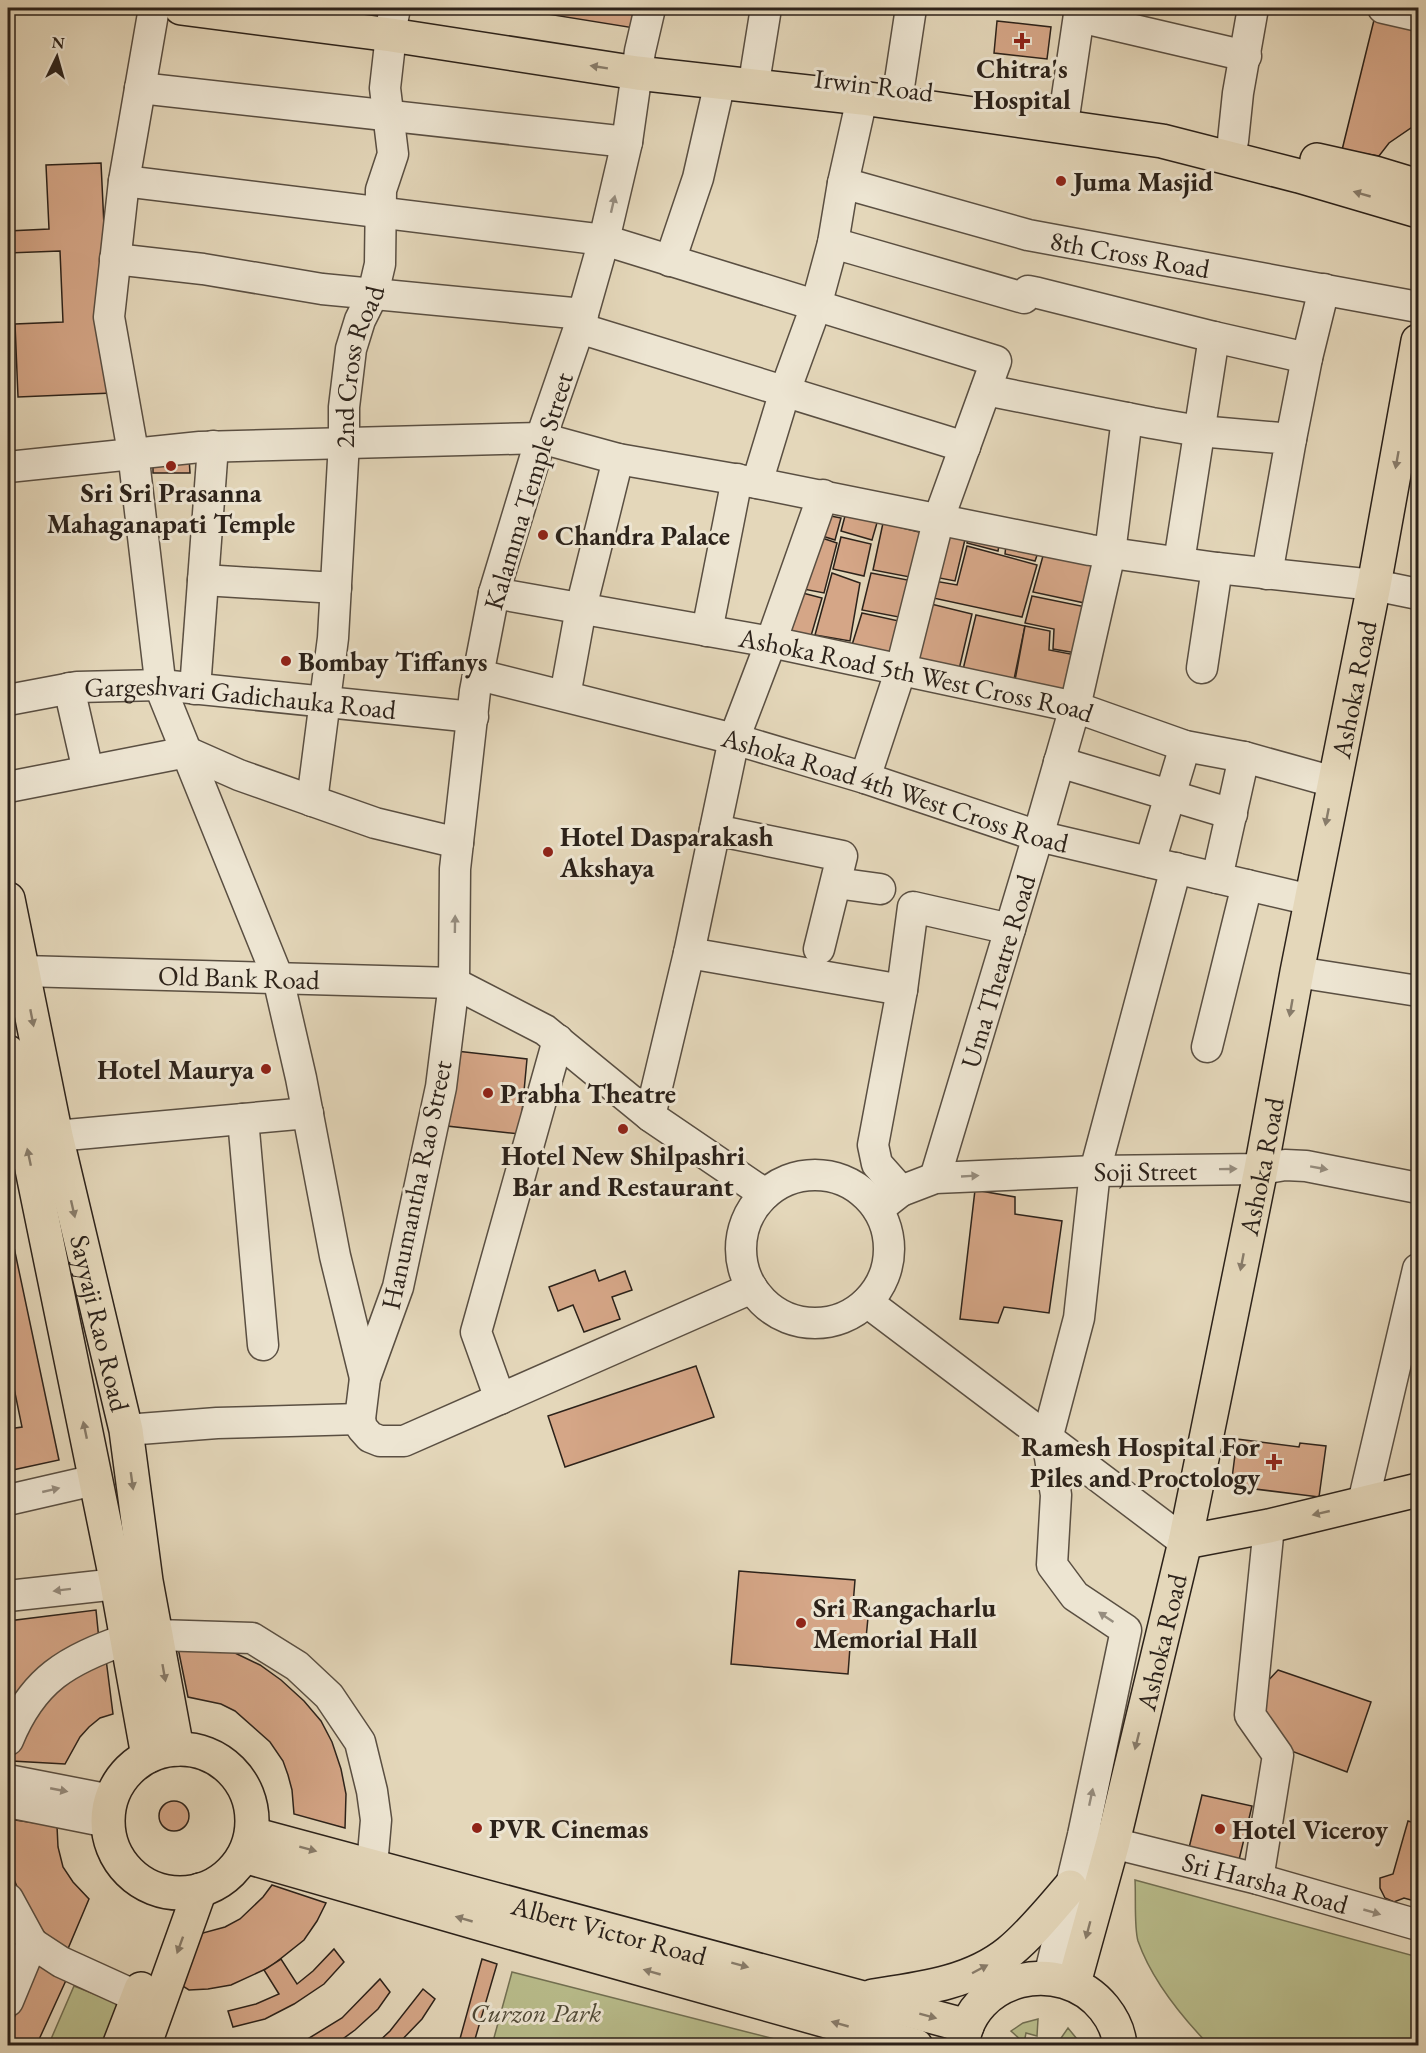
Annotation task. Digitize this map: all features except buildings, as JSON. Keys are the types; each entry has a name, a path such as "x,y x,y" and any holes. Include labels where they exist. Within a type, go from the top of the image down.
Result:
{"main road":[{"path":"181,8 393,20"},
{"name":"Irwin Road","path":"326,8 639,62 756,70 900,87 1164,124 1375,173 1419,186"},
{"path":"639,62 720,82 862,98 1162,141 1299,176 1419,211"},
{"name":"Ashoka Road","path":"1061,1980 1098,1839 1185,1542 1261,1169 1419,341"},
{"name":"Sayyaji Rao Road","path":"8,899 56,1136 126,1430 146,1581 142,1637 163,1752"},
{"name":"Sayyaji Rao Road","path":"8,1052 117,1584 142,1637"},
{"path":"1185,1542 1269,1526 1419,1490"},
{"path":"199,1751 219,1759 236,1774 247,1792 253,1813 248,1845 233,1871 218,1883 188,1891 154,1888 136,1877 121,1862 112,1843 109,1811 119,1782 132,1767 163,1752 199,1751"},
{"name":"Albert Victor Road","path":"248,1845 372,1866 862,1998 964,2036"},
{"name":"Albert Victor Road","path":"248,1845 477,1923 916,2046"},
{"path":"862,1998 946,1983 976,1972 1008,1953 1070,1887"},
{"path":"119,2046 138,1997 188,1891"},
{"path":"144,2046 188,1891"},
{"path":"964,2036 980,2004 999,1988 1023,1979 1061,1980 1095,1997 1111,2018 1120,2046"}],"street":[{"path":"154,8 124,182 109,317 133,452 161,685 278,978 308,1113 335,1256 365,1378"},
{"name":"Kalamma Temple Street","path":"454,983 455,869 472,717 494,593 541,438 581,321 604,240 627,142 650,8"},
{"path":"756,70 766,8"},
{"path":"900,87 911,8"},
{"path":"1233,141 1238,93 1253,8"},
{"path":"1383,8 1419,15"},
{"path":"1065,111 1080,12 1246,56"},
{"name":"2nd Cross Road","path":"312,801 333,638 344,407 351,349 360,320 373,294 380,264 381,190 393,154 387,116 386,88 393,20"},
{"path":"670,261 698,178 720,82"},
{"path":"140,88 627,142"},
{"path":"707,631 747,481 785,391 816,306 833,243 843,183 862,98"},
{"path":"124,182 604,240 996,361 939,518 901,669 865,778"},
{"name":"8th Cross Road","path":"843,183 1028,235 1419,307"},
{"path":"833,243 1024,298 1028,291 1038,293 1307,358"},
{"path":"115,259 202,269 322,289 581,321 785,391 965,447"},
{"path":"1267,574 1307,358 1324,289"},
{"path":"1179,562 1214,337"},
{"path":"986,390 1199,430 1291,439"},
{"name":"Uma Theatre Road","path":"935,1178 1075,707 1110,553 1127,418"},
{"path":"8,467 133,452 213,446 541,438 618,459 823,495 1110,553 1217,568 1374,585 1419,594"},
{"path":"195,689 213,446"},
{"path":"565,696 581,608 618,459"},
{"path":"650,1116 689,953 734,739 823,495"},
{"path":"1202,668 1217,568"},
{"path":"203,580 336,588"},
{"name":"Ashoka Road 5th West Cross Road","path":"494,593 771,642 1075,707 1185,746 1244,758 1334,782"},
{"name":"Ashoka Road 4th West Cross Road","path":"479,675 734,739 865,778 1038,836 1311,900"},
{"name":"Gargeshvari Gadichauka Road","path":"8,700 69,688 161,685 472,717"},
{"path":"69,688 88,771"},
{"path":"1061,1980 1070,1887 1098,1839 1126,1630 1076,1596 1052,1566 1056,1495 1047,1439 1079,1318 1095,1171 1163,865 1171,794 1185,746"},
{"path":"8,787 186,752 239,775 375,823 458,843"},
{"path":"1217,878 1244,758"},
{"path":"1059,762 1232,814"},
{"path":"715,830 843,856 819,949"},
{"path":"836,883 880,889"},
{"path":"1207,1047 1247,885"},
{"path":"889,1200 860,1190 837,1178 812,1175 786,1181 765,1194 752,1210 743,1229 740,1249 743,1269 752,1288 766,1305 784,1316 806,1322 828,1322 849,1315 867,1302 882,1282 889,1258 889,1200 873,1145 902,990 913,907 1010,929"},
{"path":"689,953 902,990"},
{"name":"Old Bank Road","path":"23,971 454,983"},
{"path":"1297,972 1417,983"},
{"path":"454,983 545,1030 650,1116 765,1194"},
{"name":"Hanumantha Rao Street","path":"360,1419 365,1378 398,1287 441,1087 454,983"},
{"path":"500,1399 476,1332 558,1040"},
{"path":"56,1136 308,1113"},
{"path":"243,1119 263,1345"},
{"name":"Soji Street","path":"889,1200 935,1178 1095,1171 1261,1169 1286,1165 1306,1166 1419,1188"},
{"path":"1363,1503 1419,1269"},
{"path":"126,1430 217,1423 360,1419 362,1428 370,1437 380,1441 404,1441 752,1288"},
{"path":"867,1302 1185,1542"},
{"path":"8,1500 95,1480"},
{"path":"1258,1879 1278,1755 1250,1715 1269,1526"},
{"path":"8,1596 117,1584"},
{"path":"8,1740 18,1715 34,1693 60,1669 88,1653 142,1637 252,1638 297,1666 329,1696 360,1742 372,1791 376,1820 372,1866"},
{"path":"8,1780 109,1811"},
{"path":"8,1802 109,1811"},
{"name":"Sri Harsha Road","path":"1098,1839 1258,1879 1419,1925"},
{"path":"8,1899 32,1943 61,1962 138,1997"},
{"path":"8,2001 32,1943"}],"green space":[{"path":"1135,1880 1418,1957 1418,2045 1209,2045 1168,1997 1144,1956 1137,1935"},
{"name":"Curzon Park","path":"512,1972 798,2045 492,2045"},
{"path":"74,1986 127,2007 112,2045 48,2046"},
{"path":"1038,2019 1037,2036 1026,2033 1024,2043 1011,2031 1023,2023"},
{"path":"1068,2028 1080,2045 1067,2045 1059,2041"}],"place":[{"name":"Chitra's Hospital","path":"1022,41"},
{"name":"Juma Masjid","path":"1061,181"},
{"name":"Sri Sri Prasanna Mahaganapati Temple","path":"171,466"},
{"name":"Chandra Palace","path":"543,535"},
{"name":"Bombay Tiffanys","path":"286,661"},
{"name":"Hotel Dasparakash Akshaya","path":"548,852"},
{"name":"Hotel Maurya","path":"266,1069"},
{"name":"Prabha Theatre","path":"488,1093"},
{"name":"Hotel New Shilpashri Bar and Restaurant","path":"623,1129"},
{"name":"Ramesh Hospital For Piles and Proctology","path":"1274,1462"},
{"name":"Sri Rangacharlu Memorial Hall","path":"801,1623"},
{"name":"PVR Cinemas","path":"477,1828"},
{"name":"Hotel Viceroy","path":"1220,1829"}]}
